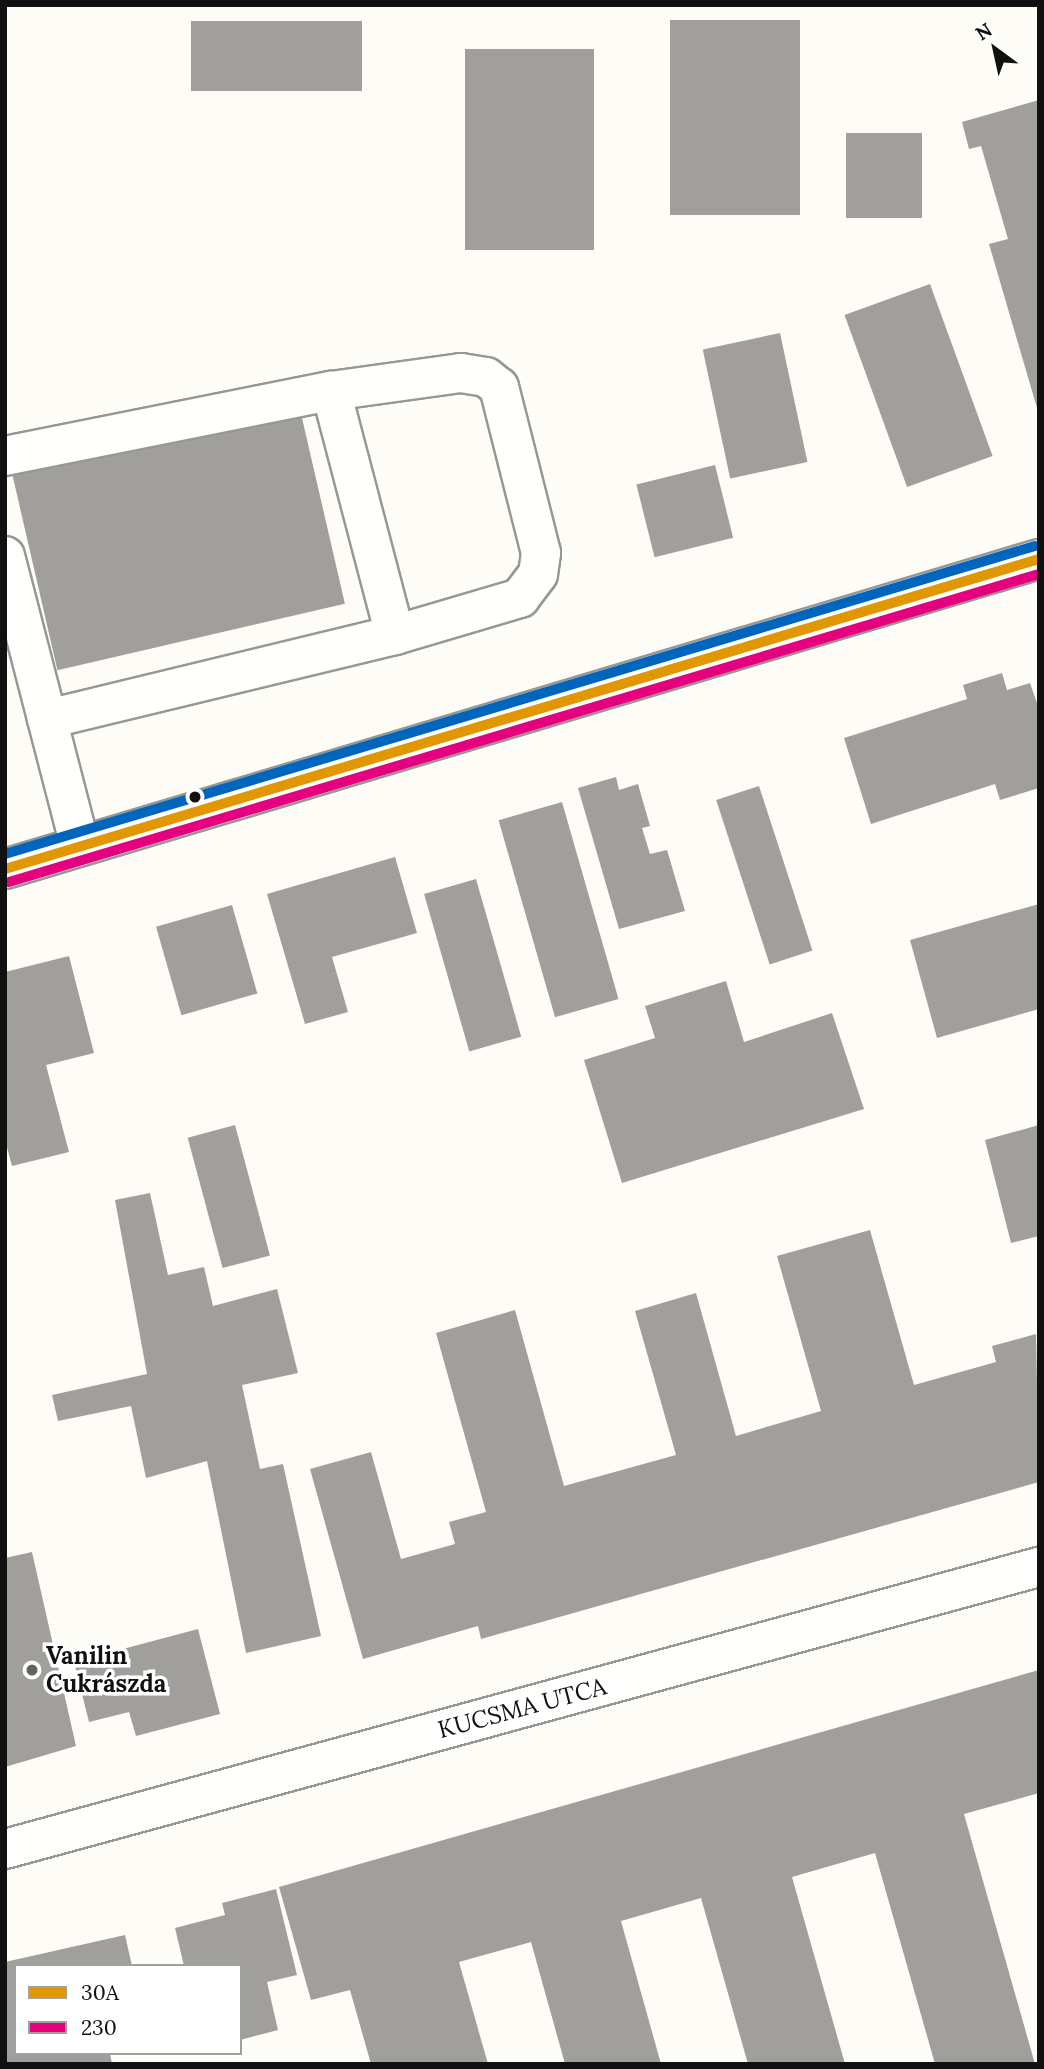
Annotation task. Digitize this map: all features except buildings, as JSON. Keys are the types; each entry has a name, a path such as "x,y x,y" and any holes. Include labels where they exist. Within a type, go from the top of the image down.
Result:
{"street":[{"path":"5,456 331,391 461,373 486,377 499,387 541,553 538,574 520,598 395,635 47,719"},
{"path":"331,391 395,635"},
{"path":"5,556 80,846"},
{"path":"5,869 1039,559"},
{"name":"KUCSMA UTCA","path":"5,1849 1039,1567"}],"transit line":[{"path":"5,854 1035,546"},
{"name":"30A","path":"5,869 1039,559"},
{"name":"230","path":"9,882 1039,574"}],"place":[{"name":"Vanilin Cukrászda","path":"32,1670"}]}
